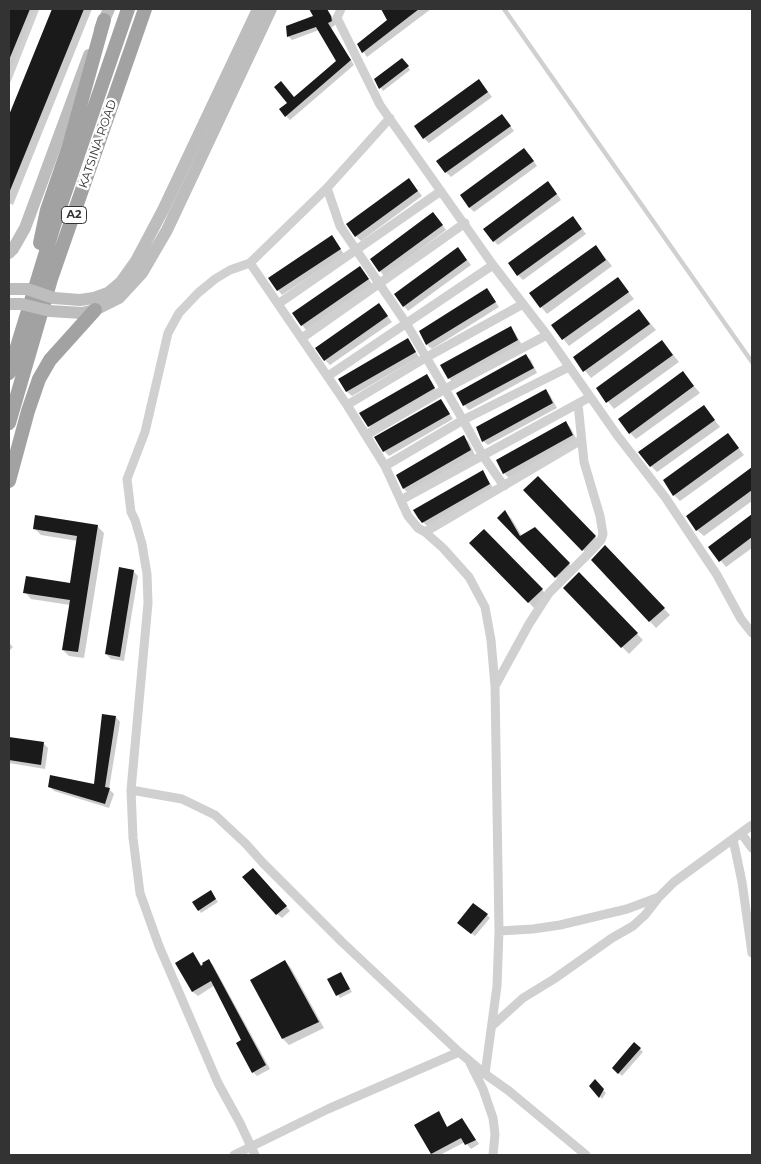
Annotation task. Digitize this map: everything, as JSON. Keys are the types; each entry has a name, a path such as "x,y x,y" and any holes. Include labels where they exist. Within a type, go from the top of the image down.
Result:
{"highway":[{"name":"KATSINA ROAD","path":"9,373 56,219 128,9"},
{"name":"KATSINA ROAD","path":"9,423 51,279 145,9"},
{"path":"42,265 40,242 47,210 69,146 106,14"},
{"path":"9,481 28,411 39,379 50,360 95,310"}],"main road":[{"path":"9,289 27,289 54,298 80,300 108,293 121,282 131,268 163,210 258,9"},
{"path":"15,304 50,311 82,313 95,310 120,298 142,273 167,230 271,9"},
{"path":"9,253 25,228 78,82 106,14"}],"street":[{"path":"341,9 337,18 380,105 493,265 547,335 617,435 665,497 717,575 741,619 752,633"},
{"path":"253,1151 214,1075 159,946 140,894 132,838 131,790 148,603 147,574 142,544 135,520 130,512 127,479 145,432 168,332 179,313 198,293 230,270 250,263 327,188 390,118"},
{"path":"327,188 340,226 406,323 464,420 483,456 504,486"},
{"path":"278,304 441,191"},
{"path":"302,338 465,224"},
{"path":"250,263 366,435 385,466 408,516 418,528 426,532 444,548 469,577 485,608 491,640 495,686 499,931 497,986 485,1074"},
{"path":"328,376 493,265"},
{"path":"347,405 427,357 523,304"},
{"path":"366,435 547,335"},
{"path":"385,466 464,420 569,367"},
{"path":"401,500 590,397"},
{"path":"495,686 529,624 549,593 601,540 602,528 584,462 578,404"},
{"path":"426,532 581,440"},
{"path":"131,790 182,799 200,806 215,815 342,942 463,1055 485,1074 509,1090 586,1155"},
{"path":"492,1026 523,998 633,926 674,882 752,825"},
{"path":"737,836 752,848"},
{"path":"737,836 752,953"},
{"path":"499,931 560,925 628,909 659,897"},
{"path":"234,1155 253,1151 328,1109 463,1055"},
{"path":"463,1055 483,1089 493,1118 496,1134 493,1155"}],"lane":[{"path":"9,80 37,9"},
{"path":"504,9 752,362"}],"building":[{"path":"9,9 30,9 9,60"},
{"path":"52,9 84,9 9,193 9,115"},
{"path":"309,9 327,9 332,21 328,23 351,60 285,117 279,109 287,103 274,87 281,81 294,97 336,61 316,27 287,37 286,26 313,16"},
{"path":"381,9 419,9 362,53 357,44 387,20"},
{"path":"402,58 409,66 379,89 374,79"},
{"path":"479,79 488,92 423,139 414,126"},
{"path":"502,114 511,126 445,173 436,161"},
{"path":"524,148 534,161 469,208 460,195"},
{"path":"409,178 418,191 355,237 346,224"},
{"path":"548,181 557,194 493,242 483,229"},
{"path":"433,212 443,225 379,272 370,259"},
{"path":"573,216 582,229 517,276 508,263"},
{"path":"332,235 341,249 277,291 268,278"},
{"path":"596,245 606,260 540,308 529,293"},
{"path":"458,247 467,260 403,307 394,294"},
{"path":"360,266 369,279 301,326 292,313"},
{"path":"618,277 629,292 562,340 551,325"},
{"path":"487,288 496,302 426,345 419,331"},
{"path":"379,303 388,316 324,361 315,348"},
{"path":"639,309 650,324 583,372 573,357"},
{"path":"511,326 518,340 448,379 440,365"},
{"path":"408,338 416,352 346,392 338,379"},
{"path":"662,340 673,355 606,403 596,388"},
{"path":"526,354 534,368 463,406 456,393"},
{"path":"683,371 694,386 629,434 618,419"},
{"path":"427,374 435,388 368,427 359,413"},
{"path":"546,389 553,403 482,442 476,427"},
{"path":"441,399 450,414 383,452 374,437"},
{"path":"704,405 715,420 650,467 638,452"},
{"path":"566,421 573,435 503,474 496,460"},
{"path":"728,433 739,448 673,496 663,480"},
{"path":"464,435 471,450 403,489 396,475"},
{"path":"752,467 752,490 696,531 686,516"},
{"path":"483,470 490,484 422,523 413,510"},
{"path":"538,476 596,536 582,551 523,490"},
{"path":"505,510 520,536 535,527 570,563 555,578 497,518"},
{"path":"752,514 752,537 719,562 708,547"},
{"path":"35,515 98,525 78,652 62,650 70,600 23,593 26,576 70,583 77,536 33,529"},
{"path":"484,529 543,589 528,603 469,543"},
{"path":"605,545 665,608 649,622 591,560"},
{"path":"119,567 134,570 120,657 105,654"},
{"path":"579,572 638,633 621,648 563,588"},
{"path":"102,714 116,716 105,787 110,788 105,804 48,787 50,775 94,784"},
{"path":"9,737 44,742 41,765 9,760"},
{"path":"253,868 287,906 276,915 242,877"},
{"path":"211,890 216,899 198,911 192,902"},
{"path":"473,903 488,914 471,934 457,923"},
{"path":"193,952 201,966 202,963 209,959 266,1065 252,1073 236,1043 241,1040 211,981 192,992 175,963"},
{"path":"285,960 319,1022 282,1039 250,980"},
{"path":"341,972 350,989 336,996 327,979"},
{"path":"634,1042 641,1048 618,1074 612,1068"},
{"path":"595,1079 604,1089 599,1098 589,1086"},
{"path":"439,1111 447,1127 462,1118 476,1140 465,1145 461,1138 431,1154 414,1125"}]}
